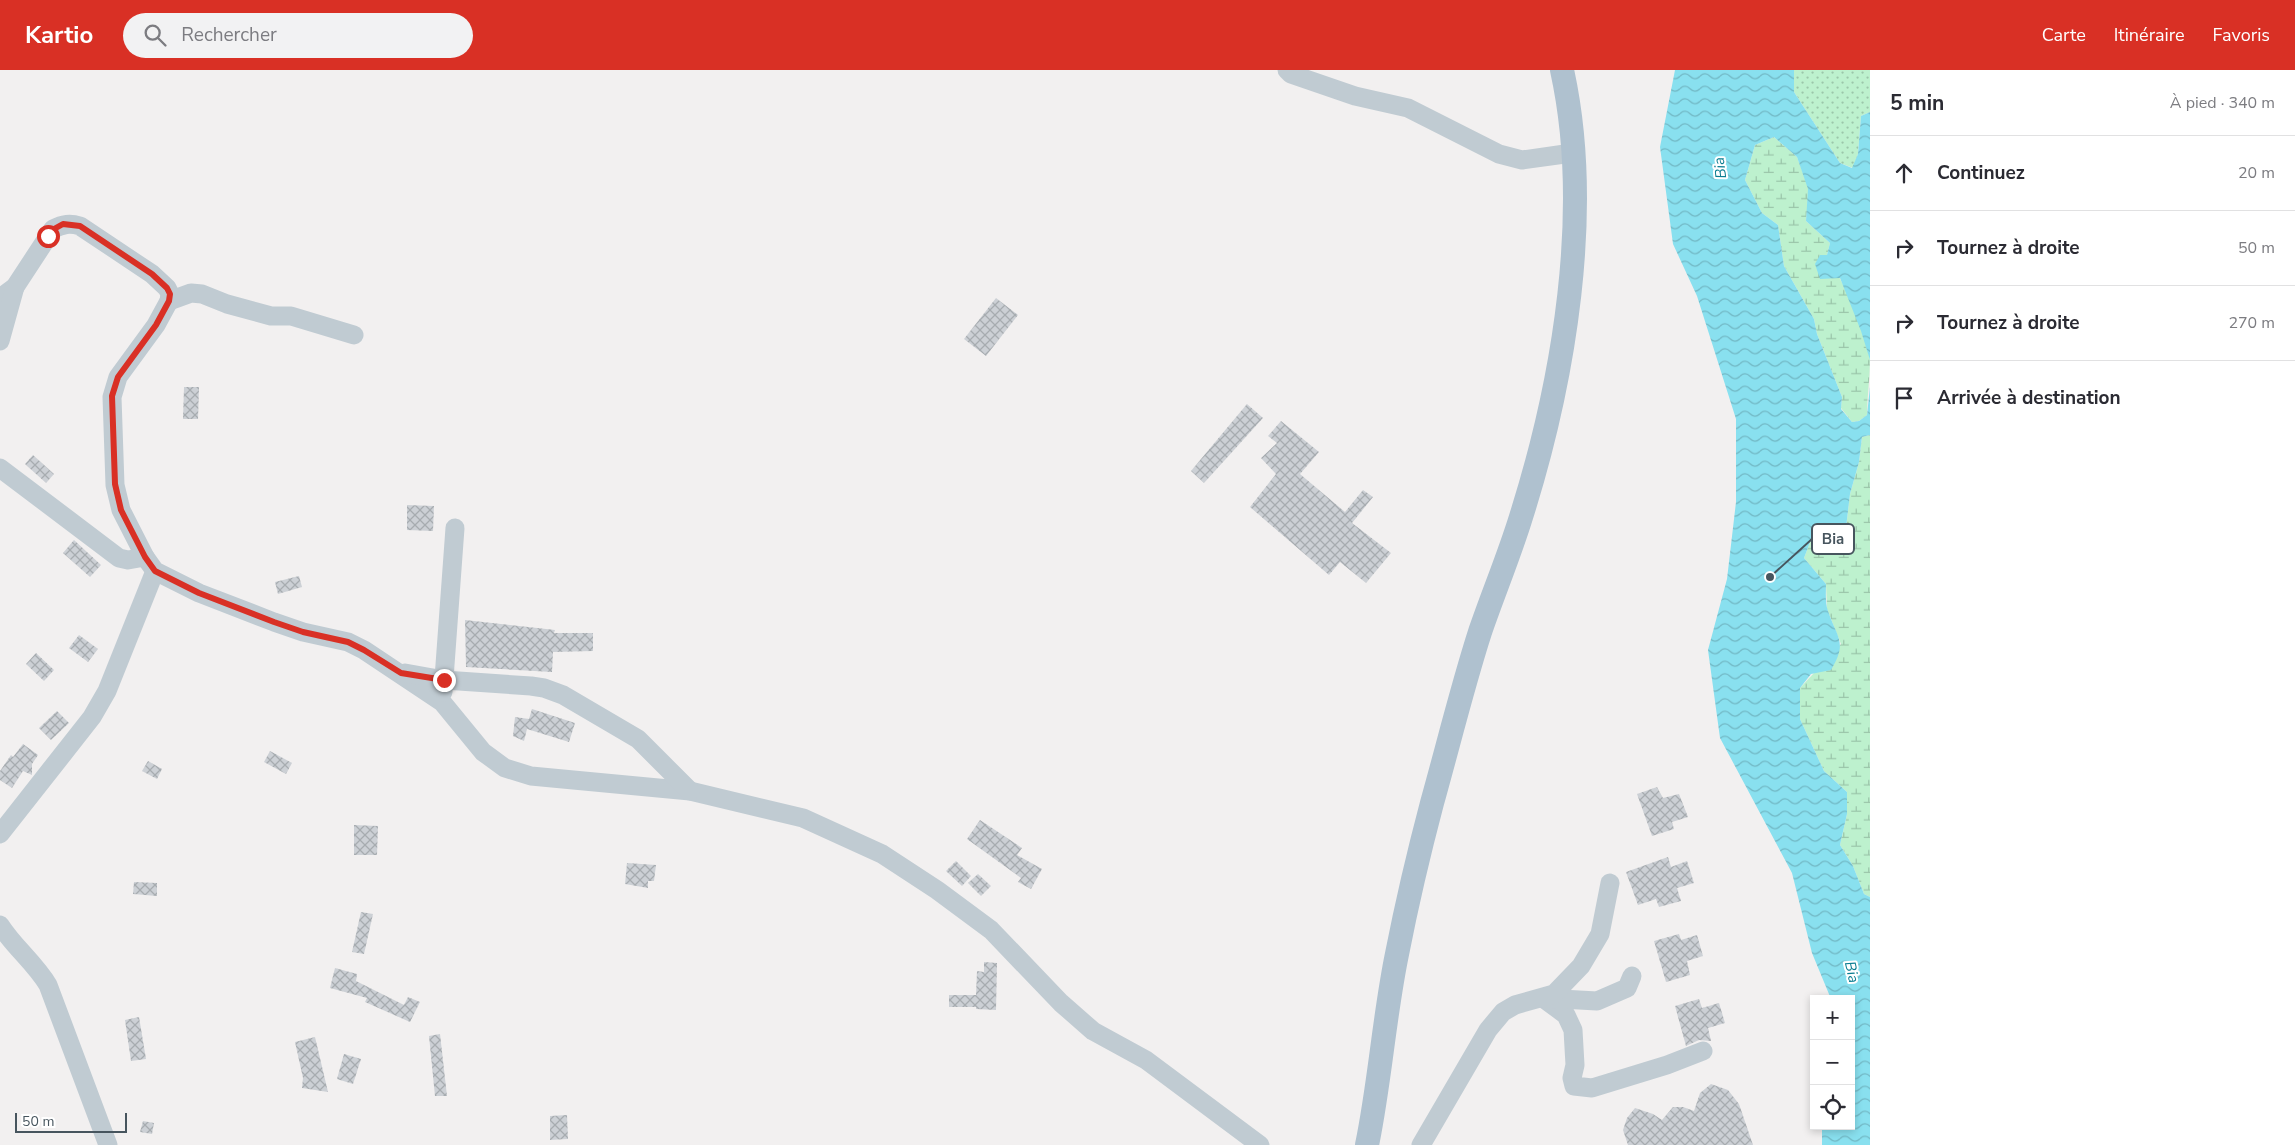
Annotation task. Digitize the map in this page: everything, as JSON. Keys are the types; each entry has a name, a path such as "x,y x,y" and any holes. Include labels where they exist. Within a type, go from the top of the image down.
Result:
{"main road":[{"path":"1367,1145 1375,1107 1397,955 1432,806 1480,634 1521,518 1547,424 1563,340 1576,226 1568,96 1562,70"}],"street":[{"path":"1286,71 1355,96 1408,108 1499,154 1522,160 1572,153"},
{"path":"0,341 15,287 54,229 63,224 80,226 152,274 167,288 170,294 169,301 156,325 118,377 112,396 115,484 121,510 150,564 107,691 92,717 0,834"},
{"path":"0,298 15,287"},
{"path":"169,301 191,293 202,294 227,304 271,316 291,316 354,335"},
{"path":"0,468 119,558 150,564 199,593 274,622 303,632 348,642 364,650 442,702 483,752 505,768 531,776 690,791 803,818 882,854 937,890 991,930 1061,1003 1093,1031 1146,1060 1260,1145"},
{"path":"442,702 455,528"},
{"path":"401,673 444,680 531,686 544,688 562,695 638,739 690,791"},
{"path":"1421,1145 1488,1030 1503,1012 1515,1006 1554,994 1581,966 1600,934 1610,883"},
{"path":"0,925 13,944 39,970 48,985 108,1145"},
{"path":"1543,998 1597,1001 1627,988 1632,976"},
{"path":"1543,998 1566,1015 1573,1030 1576,1065 1572,1078 1574,1086 1592,1088 1667,1065 1703,1051"}],"green space":[{"path":"1794,70 1870,70 1870,112 1861,116 1858,154 1853,168 1840,163 1794,92"},
{"path":"1774,137 1797,157 1809,189 1806,221 1830,243 1827,255 1846,292 1863,333 1870,367 1867,415 1859,421 1852,422 1841,408 1842,397 1817,334 1814,319 1784,266 1778,225 1762,213 1745,180 1755,145"},
{"path":"1870,435 1870,897 1864,894 1853,866 1840,845 1847,814 1847,792 1824,771 1800,719 1800,688 1841,644 1827,609 1826,584 1804,558 1814,532 1846,528 1850,494 1859,462 1862,437"}],"water":[{"path":"1675,70 1794,70 1794,92 1840,163 1852,168 1858,154 1861,116 1870,112 1870,360 1861,331 1840,278 1820,279 1815,264 1820,255 1827,255 1830,243 1806,221 1808,189 1797,157 1774,137 1755,145 1745,180 1762,213 1778,225 1784,266 1814,319 1817,334 1842,397 1841,409 1852,422 1859,421 1867,415 1870,387 1870,435 1862,437 1859,462 1850,494 1846,528 1814,532 1804,558 1826,584 1827,608 1840,646 1836,661 1831,670 1811,674 1800,688 1800,719 1824,771 1847,792 1847,814 1840,845 1853,866 1864,894 1870,897 1870,1145 1822,1145 1822,1130 1855,1130 1855,995 1829,995 1812,953 1792,873 1720,738 1708,650 1727,579 1736,502 1736,419 1697,296 1673,244 1660,147"}],"building":[{"path":"996,298 1018,315 986,356 964,339"},
{"path":"184,387 199,387 198,419 183,419"},
{"path":"1247,404 1263,418 1204,483 1191,471"},
{"path":"1281,421 1319,452 1300,474 1345,512 1363,490 1373,497 1352,523 1391,553 1366,583 1340,562 1329,575 1250,507 1276,474 1261,458 1277,443 1268,436"},
{"path":"33,455 54,474 46,483 25,464"},
{"path":"407,505 434,506 433,531 407,530"},
{"path":"74,540 101,565 90,577 63,553"},
{"path":"299,576 302,587 278,594 275,582"},
{"path":"465,620 555,630 554,633 593,633 593,651 553,652 552,672 466,667"},
{"path":"79,635 98,649 88,662 69,648"},
{"path":"36,653 54,670 44,681 26,664"},
{"path":"532,709 575,723 569,742 527,729 524,741 513,736 515,717 529,719"},
{"path":"57,711 69,723 51,740 39,728"},
{"path":"23,744 38,755 32,764 32,775 23,771 12,788 0,780 0,771 11,755 13,757"},
{"path":"270,751 292,763 286,774 264,762"},
{"path":"148,761 162,769 157,779 142,771"},
{"path":"1657,787 1663,798 1679,794 1688,817 1672,822 1674,829 1652,836 1637,794"},
{"path":"980,820 1022,848 1017,855 1042,869 1031,889 1018,882 1021,878 967,839"},
{"path":"354,825 378,826 377,855 354,855"},
{"path":"1668,857 1671,867 1687,861 1694,883 1677,888 1681,901 1659,907 1656,899 1638,905 1626,872"},
{"path":"956,861 971,876 962,886 946,871"},
{"path":"627,863 656,865 654,881 648,881 648,888 625,884"},
{"path":"978,874 991,886 981,896 968,883"},
{"path":"134,882 157,883 157,896 133,894"},
{"path":"361,912 373,914 364,954 352,952"},
{"path":"1679,934 1681,940 1697,935 1703,956 1687,961 1690,975 1666,982 1654,941"},
{"path":"984,962 997,963 996,1010 976,1009 976,1007 949,1007 949,995 976,995 977,971 984,972"},
{"path":"335,968 357,974 356,981 404,1005 408,997 420,1002 410,1022 365,1002 367,998 330,988"},
{"path":"1699,999 1702,1008 1719,1003 1725,1023 1708,1028 1711,1041 1699,1040 1686,1046 1675,1006"},
{"path":"139,1017 146,1059 131,1061 125,1020"},
{"path":"440,1034 447,1096 435,1096 429,1036"},
{"path":"315,1037 328,1092 302,1088 303,1078 295,1042"},
{"path":"344,1054 361,1059 353,1084 337,1079"},
{"path":"1711,1084 1728,1090 1739,1104 1753,1145 1628,1145 1623,1130 1627,1118 1635,1108 1653,1114 1662,1120 1673,1107 1683,1107 1694,1111 1700,1093"},
{"path":"567,1115 568,1139 550,1140 550,1116"},
{"path":"143,1121 154,1123 152,1134 140,1132"}],"place":[{"name":"Bia","path":"1770,577"}],"route":[{"path":"48,236 54,229 63,224 80,226 152,274 167,288 170,294 169,301 156,325 118,377 112,396 112,441 115,484 121,510 145,557 155,571 199,593 274,622 303,632 348,642 401,673 444,680"}]}
